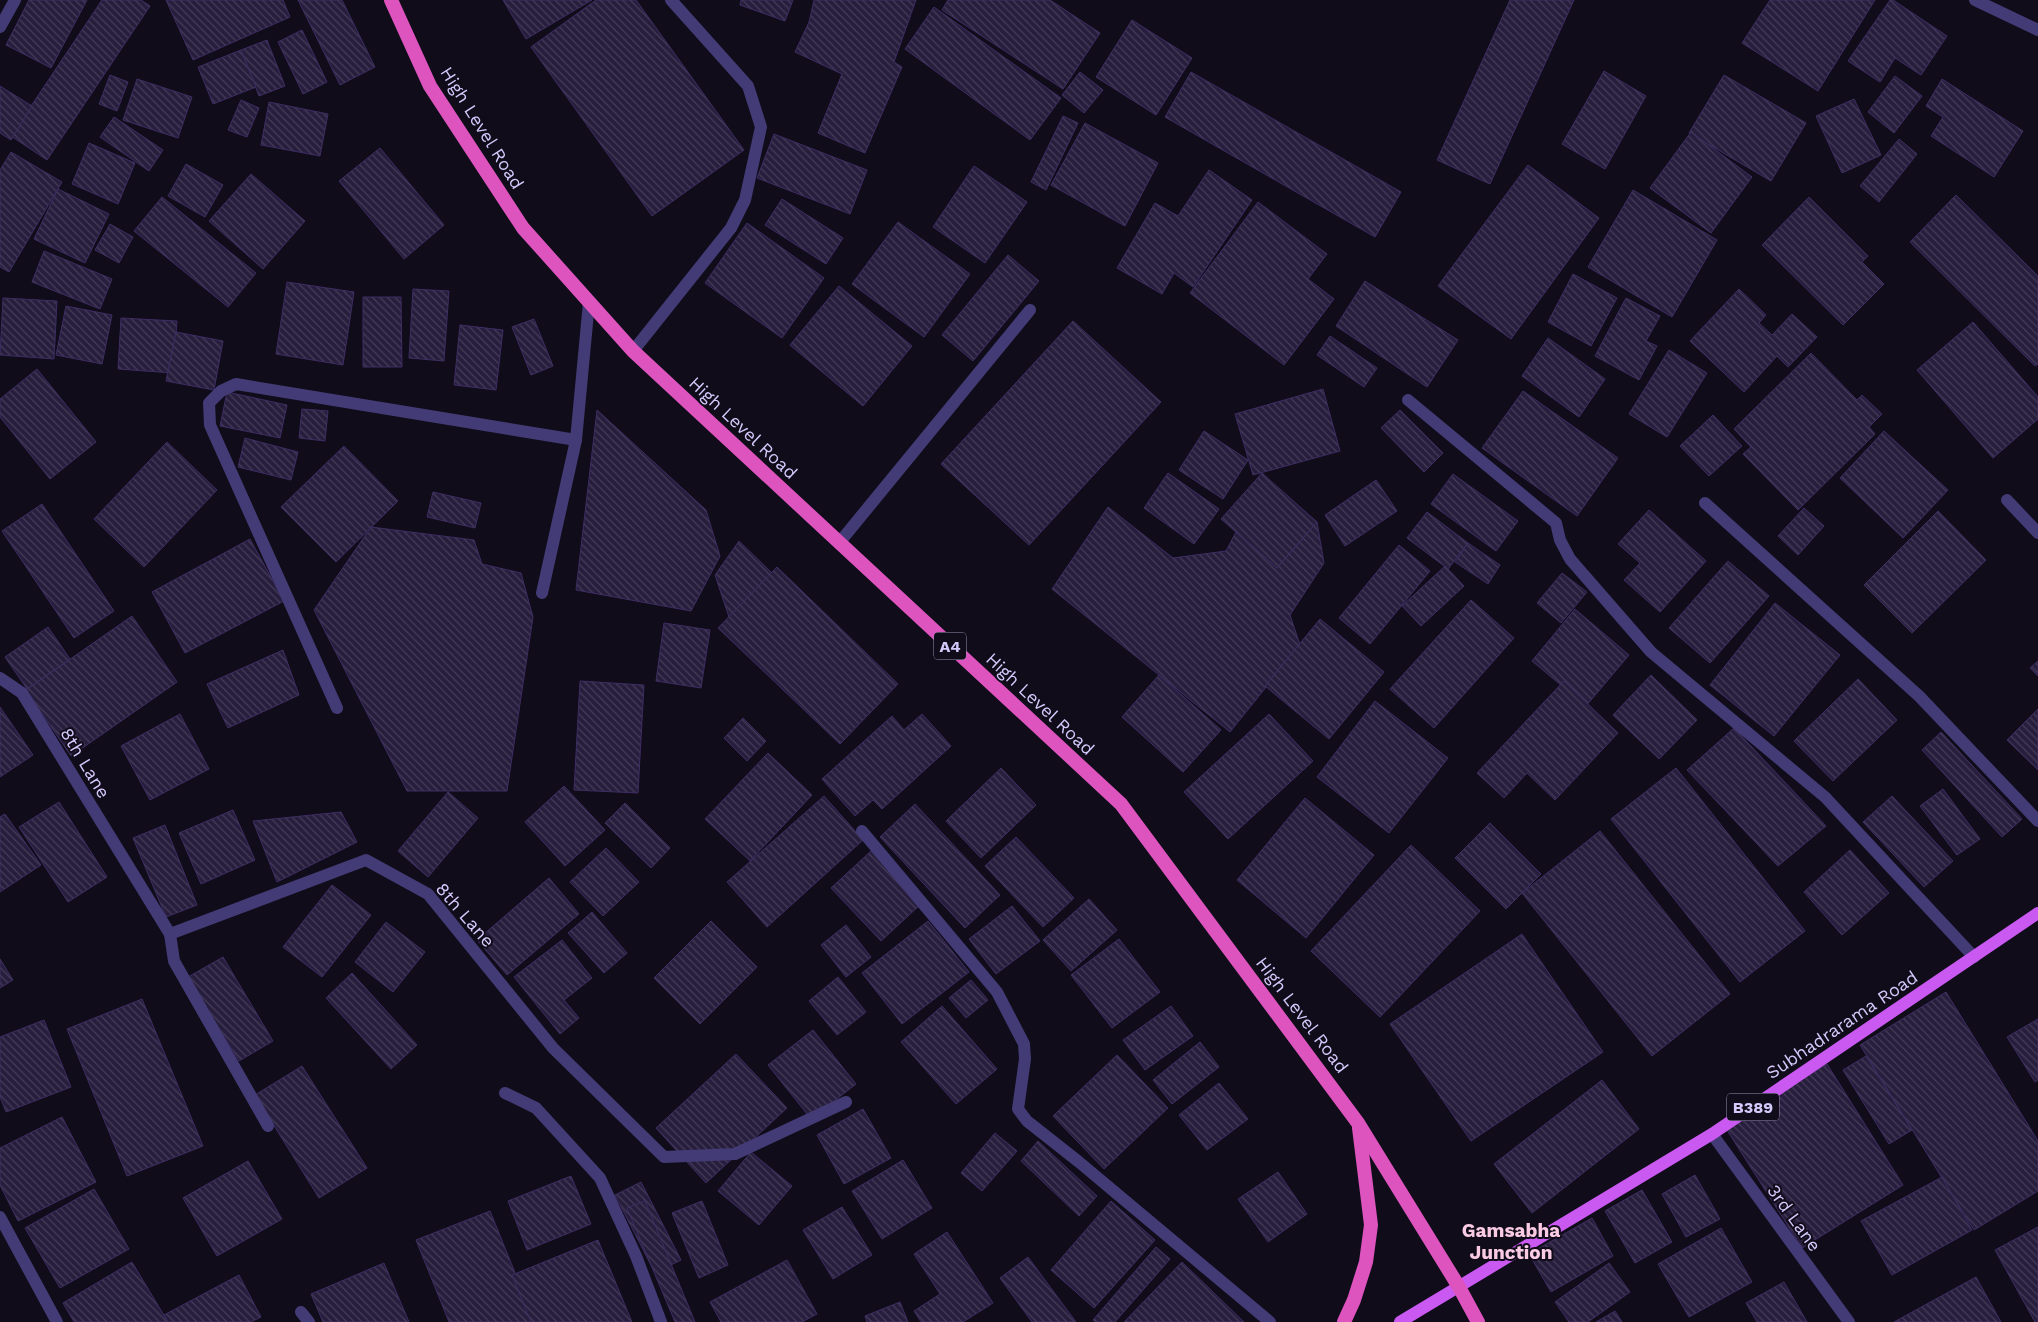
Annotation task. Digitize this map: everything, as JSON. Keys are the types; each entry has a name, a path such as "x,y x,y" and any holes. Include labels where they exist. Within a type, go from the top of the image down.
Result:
{"highway":[{"name":"High Level Road","path":"391,0 430,86 523,228 633,351 1121,804 1358,1123 1459,1287 1478,1322"},
{"path":"1344,1322 1354,1300 1366,1262 1371,1225 1358,1123"}],"main road":[{"name":"Subhadrarama Road","path":"1459,1287 1712,1134 1974,957 2036,919"},
{"name":"B389","path":"1400,1322 1459,1287"}],"street":[{"path":"0,26 14,0"},
{"path":"633,351 731,228 745,200 761,127 748,86 671,0"},
{"path":"1975,0 2038,30"},
{"path":"542,593 576,440 589,302"},
{"path":"839,543 1030,310"},
{"path":"337,708 210,426 209,403 221,391 236,384 576,440"},
{"path":"1408,400 1556,523 1560,540 1570,559 1651,652 1824,797 1974,957"},
{"path":"2007,500 2038,533"},
{"path":"1705,503 1919,696 2038,821"},
{"name":"8th Lane","path":"0,678 22,693 170,934 366,860 428,894 553,1048 664,1158 735,1154 846,1102"},
{"path":"862,831 997,992 1024,1044 1018,1109 1027,1121 1079,1162 1270,1322"},
{"path":"170,934 174,961 268,1126"},
{"path":"505,1093 536,1108 600,1178 636,1256 661,1322"},
{"name":"3rd Lane","path":"1712,1134 1849,1322"},
{"path":"0,1217 57,1322"}],"building":[{"path":"29,0 87,0 51,68 6,45"},
{"path":"102,0 141,0 150,6 47,160 11,136"},
{"path":"166,0 283,0 290,17 193,60"},
{"path":"298,0 342,0 375,67 340,85"},
{"path":"503,0 592,0 526,39"},
{"path":"596,0 636,0 744,150 652,216 531,47"},
{"path":"741,0 793,0 785,21 740,5"},
{"path":"814,0 916,0 894,62 902,67 865,153 818,133 842,74 795,52 809,22"},
{"path":"948,0 1050,0 1100,33 1063,89 942,10"},
{"path":"1510,0 1574,0 1490,184 1437,160"},
{"path":"1770,0 1875,0 1818,91 1742,43"},
{"path":"1890,0 1893,0 1947,36 1921,75 1895,58 1880,82 1848,61"},
{"path":"934,7 1061,98 1030,140 905,49"},
{"path":"1132,20 1192,58 1156,115 1096,77"},
{"path":"302,30 327,82 303,94 278,42"},
{"path":"267,40 285,86 259,96 241,50"},
{"path":"241,50 256,87 213,104 198,67"},
{"path":"1604,71 1646,96 1605,169 1562,144"},
{"path":"1080,72 1103,90 1084,113 1062,95"},
{"path":"1191,72 1401,192 1375,237 1165,117"},
{"path":"110,75 128,82 117,111 99,104"},
{"path":"1724,75 1806,123 1771,181 1689,133"},
{"path":"1895,76 1922,96 1894,133 1868,112"},
{"path":"137,79 192,97 178,138 123,120"},
{"path":"1942,79 2023,131 1994,177 1931,136 1943,117 1926,106"},
{"path":"0,86 32,106 11,140 0,133"},
{"path":"1854,99 1881,155 1842,173 1816,116"},
{"path":"241,100 259,108 247,137 228,130"},
{"path":"269,102 328,114 320,156 261,145"},
{"path":"1063,116 1078,123 1046,190 1031,182"},
{"path":"114,117 163,150 149,171 100,137"},
{"path":"1085,123 1158,163 1125,226 1051,185"},
{"path":"1691,132 1752,177 1711,233 1650,188"},
{"path":"774,134 867,170 850,214 757,178"},
{"path":"1899,139 1917,154 1879,202 1860,186"},
{"path":"89,143 135,163 118,204 72,184"},
{"path":"380,148 444,225 404,259 339,181"},
{"path":"11,152 62,182 9,272 0,267 0,170"},
{"path":"186,164 223,185 205,217 168,196"},
{"path":"1528,165 1599,218 1511,339 1438,286"},
{"path":"974,166 1027,202 985,263 933,227"},
{"path":"1209,170 1252,200 1193,287 1174,273 1162,294 1117,268 1155,203 1178,216"},
{"path":"251,174 305,221 263,269 209,221"},
{"path":"58,189 109,214 85,263 34,239"},
{"path":"1633,190 1717,240 1672,317 1588,267"},
{"path":"1956,195 2038,276 2038,364 2035,366 1910,242"},
{"path":"162,197 256,273 228,307 134,231"},
{"path":"1809,197 1868,256 1862,262 1884,284 1843,325 1762,245"},
{"path":"782,199 843,238 826,264 765,225"},
{"path":"1258,202 1327,254 1308,279 1334,299 1284,365 1190,293"},
{"path":"898,222 970,274 924,337 852,284"},
{"path":"747,223 824,278 782,338 705,283"},
{"path":"110,224 133,237 119,263 95,250"},
{"path":"44,251 112,279 100,309 32,282"},
{"path":"1008,255 1039,281 973,361 942,335"},
{"path":"1573,274 1617,298 1591,346 1548,322"},
{"path":"1365,281 1458,340 1427,387 1336,326"},
{"path":"287,282 354,292 343,365 276,354"},
{"path":"839,286 912,346 863,406 790,345"},
{"path":"413,289 449,291 444,361 409,358"},
{"path":"1739,289 1766,315 1759,323 1772,335 1792,314 1817,337 1788,367 1777,356 1744,392 1690,341"},
{"path":"363,297 401,297 402,367 363,367"},
{"path":"3,298 57,301 54,359 0,355"},
{"path":"1626,298 1660,316 1646,341 1657,346 1639,380 1595,356"},
{"path":"66,306 112,315 102,364 56,355"},
{"path":"121,318 177,321 173,373 118,369"},
{"path":"534,319 553,366 531,375 512,327"},
{"path":"1073,321 1161,402 1029,545 941,464"},
{"path":"1973,322 2038,397 2038,419 1993,458 1917,370"},
{"path":"460,325 503,330 496,390 454,385"},
{"path":"176,332 223,341 214,390 166,381"},
{"path":"1330,336 1377,368 1364,387 1317,355"},
{"path":"1548,338 1605,379 1579,417 1522,376"},
{"path":"1669,350 1707,373 1667,437 1629,414"},
{"path":"1811,353 1857,400 1862,395 1882,414 1869,427 1875,434 1798,510 1743,454 1751,447 1734,429"},
{"path":"37,369 96,442 50,479 0,417 0,399"},
{"path":"1323,389 1340,451 1253,475 1235,414"},
{"path":"1523,391 1618,458 1577,516 1482,448"},
{"path":"227,392 287,405 280,438 220,426"},
{"path":"302,409 328,411 325,441 299,438"},
{"path":"597,410 706,510 720,556 691,611 576,590"},
{"path":"1400,410 1443,453 1424,472 1381,428"},
{"path":"1713,415 1742,446 1709,476 1680,446"},
{"path":"1204,431 1248,460 1223,499 1179,470"},
{"path":"1884,431 1948,490 1903,538 1840,478"},
{"path":"245,438 298,452 291,480 238,467"},
{"path":"167,442 217,490 144,567 94,519"},
{"path":"344,446 398,501 336,562 281,507"},
{"path":"1168,473 1219,509 1194,544 1144,508"},
{"path":"1262,473 1317,522 1277,568 1221,519"},
{"path":"1453,474 1518,521 1496,551 1431,504"},
{"path":"1376,480 1397,511 1345,546 1325,515"},
{"path":"433,492 481,503 475,528 427,517"},
{"path":"42,504 114,611 74,638 2,531"},
{"path":"1108,507 1173,558 1226,551 1236,532 1277,568 1317,522 1324,563 1290,615 1300,645 1230,732 1052,589"},
{"path":"1804,508 1824,526 1798,555 1778,536"},
{"path":"1649,510 1706,561 1660,612 1624,580 1640,563 1618,544"},
{"path":"1938,511 1986,560 1912,633 1864,585"},
{"path":"1427,512 1468,543 1448,569 1407,538"},
{"path":"371,527 474,540 482,564 521,573 533,617 507,791 407,791 314,610"},
{"path":"250,539 284,601 185,653 152,592"},
{"path":"739,541 772,573 729,617 715,575"},
{"path":"1468,543 1500,565 1488,584 1455,562"},
{"path":"1399,545 1430,571 1370,644 1339,618"},
{"path":"1728,561 1769,596 1710,663 1669,628"},
{"path":"1445,566 1464,586 1421,626 1402,606"},
{"path":"777,567 898,684 840,744 718,628"},
{"path":"1562,573 1587,592 1561,623 1537,603"},
{"path":"1471,600 1514,638 1434,728 1390,689"},
{"path":"1775,603 1840,655 1774,736 1710,685"},
{"path":"1575,609 1629,655 1586,706 1532,661"},
{"path":"132,616 177,682 71,756 26,690"},
{"path":"1320,619 1384,672 1329,739 1265,686"},
{"path":"664,623 710,630 701,688 656,681"},
{"path":"48,627 70,659 27,689 5,657"},
{"path":"283,650 299,695 228,728 207,684"},
{"path":"2038,661 2038,676 2030,668"},
{"path":"1159,675 1221,730 1183,772 1122,717"},
{"path":"1651,675 1697,720 1659,759 1613,715"},
{"path":"1858,679 1897,720 1833,781 1794,741"},
{"path":"580,681 644,685 638,793 574,790"},
{"path":"1564,681 1618,733 1555,800 1527,773 1504,798 1477,773"},
{"path":"1375,701 1448,758 1389,833 1317,777"},
{"path":"0,707 33,755 0,777"},
{"path":"2038,709 2038,770 2007,740"},
{"path":"180,714 209,769 150,800 121,746"},
{"path":"922,714 951,746 882,809 873,800 855,816 822,779 892,716 904,730"},
{"path":"1269,714 1313,761 1228,839 1184,792"},
{"path":"743,718 766,741 747,761 724,738"},
{"path":"1734,728 1826,826 1778,866 1687,770"},
{"path":"1941,732 2022,819 2002,837 1922,750"},
{"path":"768,753 812,795 750,861 705,819"},
{"path":"1001,768 1036,805 981,858 946,821"},
{"path":"1676,768 1805,931 1740,982 1611,819"},
{"path":"564,786 605,830 565,866 525,822"},
{"path":"1943,789 1980,839 1957,855 1920,806"},
{"path":"448,792 478,818 428,877 398,851"},
{"path":"824,796 863,840 767,927 727,882"},
{"path":"1892,796 1953,861 1924,887 1863,822"},
{"path":"1305,798 1374,855 1306,938 1237,880"},
{"path":"59,802 107,877 68,902 19,827"},
{"path":"625,803 670,848 651,868 605,823"},
{"path":"915,804 1000,895 965,928 880,837"},
{"path":"233,810 255,860 201,884 179,833"},
{"path":"341,812 357,842 277,882 253,821"},
{"path":"5,814 41,865 0,892 0,817"},
{"path":"1490,823 1541,874 1506,909 1455,858"},
{"path":"165,825 197,905 166,917 133,838"},
{"path":"1600,831 1730,994 1652,1056 1522,893"},
{"path":"1016,837 1074,898 1043,927 985,866"},
{"path":"1411,845 1480,911 1380,1017 1311,951"},
{"path":"606,848 639,882 603,916 570,882"},
{"path":"1850,850 1889,893 1842,935 1804,892"},
{"path":"871,851 921,904 881,941 831,888"},
{"path":"549,878 579,914 507,975 477,940"},
{"path":"332,885 371,915 322,977 283,947"},
{"path":"1089,899 1117,930 1071,971 1043,940"},
{"path":"1012,906 1040,941 996,974 969,939"},
{"path":"592,912 627,953 604,973 568,933"},
{"path":"711,921 757,967 700,1024 654,978"},
{"path":"928,921 969,972 902,1024 862,973"},
{"path":"386,922 425,952 393,992 355,962"},
{"path":"846,925 871,957 846,977 821,945"},
{"path":"1522,934 1603,1052 1471,1141 1390,1024"},
{"path":"1119,939 1160,992 1112,1028 1071,975"},
{"path":"562,940 592,978 564,1000 579,1018 560,1034 514,977"},
{"path":"223,957 273,1041 239,1061 188,977"},
{"path":"0,959 13,980 0,988"},
{"path":"352,973 417,1045 391,1069 326,998"},
{"path":"838,977 866,1012 837,1035 809,1001"},
{"path":"971,980 988,1000 966,1018 949,998"},
{"path":"1946,992 2038,1141 2038,1191 1974,1230 1860,1045"},
{"path":"142,999 203,1146 127,1176 67,1029"},
{"path":"942,1006 997,1069 956,1104 901,1042"},
{"path":"1171,1006 1193,1036 1145,1070 1123,1040"},
{"path":"2038,1019 2038,1080 2035,1082 2007,1037"},
{"path":"44,1020 71,1087 6,1112 0,1097 0,1037"},
{"path":"813,1030 856,1084 811,1119 768,1065"},
{"path":"1200,1042 1219,1067 1172,1104 1153,1080"},
{"path":"736,1054 787,1108 706,1183 656,1128"},
{"path":"1117,1055 1168,1108 1104,1169 1053,1116"},
{"path":"1866,1056 1912,1130 1889,1144 1843,1070"},
{"path":"1827,1064 1903,1185 1802,1248 1725,1127"},
{"path":"302,1066 367,1168 319,1198 255,1095"},
{"path":"1602,1080 1639,1129 1532,1213 1494,1164"},
{"path":"1219,1083 1248,1119 1207,1150 1179,1115"},
{"path":"863,1109 891,1158 844,1184 817,1135"},
{"path":"62,1117 96,1182 18,1221 0,1185 0,1148"},
{"path":"995,1133 1017,1151 982,1191 961,1173"},
{"path":"1038,1141 1097,1196 1079,1216 1021,1161"},
{"path":"751,1152 792,1186 759,1225 718,1191"},
{"path":"903,1160 932,1208 882,1239 852,1191"},
{"path":"248,1161 282,1219 217,1256 183,1198"},
{"path":"1278,1172 1307,1214 1268,1242 1238,1199"},
{"path":"1695,1175 1720,1219 1686,1237 1662,1194"},
{"path":"571,1176 591,1224 527,1250 508,1201"},
{"path":"1942,1177 1972,1230 1892,1275 1861,1221"},
{"path":"641,1182 681,1260 655,1273 615,1195"},
{"path":"94,1189 129,1249 60,1288 25,1228"},
{"path":"1642,1190 1672,1242 1635,1263 1605,1211"},
{"path":"645,1201 695,1322 675,1322 627,1208"},
{"path":"702,1201 728,1265 699,1278 672,1213"},
{"path":"1111,1201 1155,1240 1094,1308 1051,1270"},
{"path":"842,1207 872,1255 833,1279 803,1230"},
{"path":"490,1211 535,1322 449,1322 416,1240"},
{"path":"1592,1218 1613,1256 1551,1292 1529,1254"},
{"path":"2038,1227 2038,1322 2035,1322 1995,1250"},
{"path":"1721,1228 1752,1282 1689,1317 1658,1264"},
{"path":"947,1232 993,1303 963,1322 921,1322 914,1311 940,1294 914,1254"},
{"path":"598,1240 632,1322 531,1322 512,1275"},
{"path":"1156,1247 1170,1259 1115,1322 1095,1322 1093,1320"},
{"path":"1028,1257 1076,1322 1032,1322 1000,1278"},
{"path":"787,1260 817,1314 802,1322 721,1322 710,1302"},
{"path":"132,1262 168,1322 74,1322 63,1303"},
{"path":"1182,1262 1244,1322 1124,1322"},
{"path":"384,1263 409,1322 323,1322 311,1294"},
{"path":"1609,1263 1630,1292 1588,1322 1569,1322 1555,1302"},
{"path":"239,1275 261,1317 251,1322 168,1322 164,1315"},
{"path":"1976,1277 2001,1322 1894,1322"},
{"path":"1784,1282 1807,1322 1757,1322 1746,1303"},
{"path":"900,1302 908,1322 867,1322 865,1316"},
{"path":"1615,1311 1622,1322 1596,1322"}],"district":[{"name":"Gamsabha Junction","path":"1511,1241"}]}
